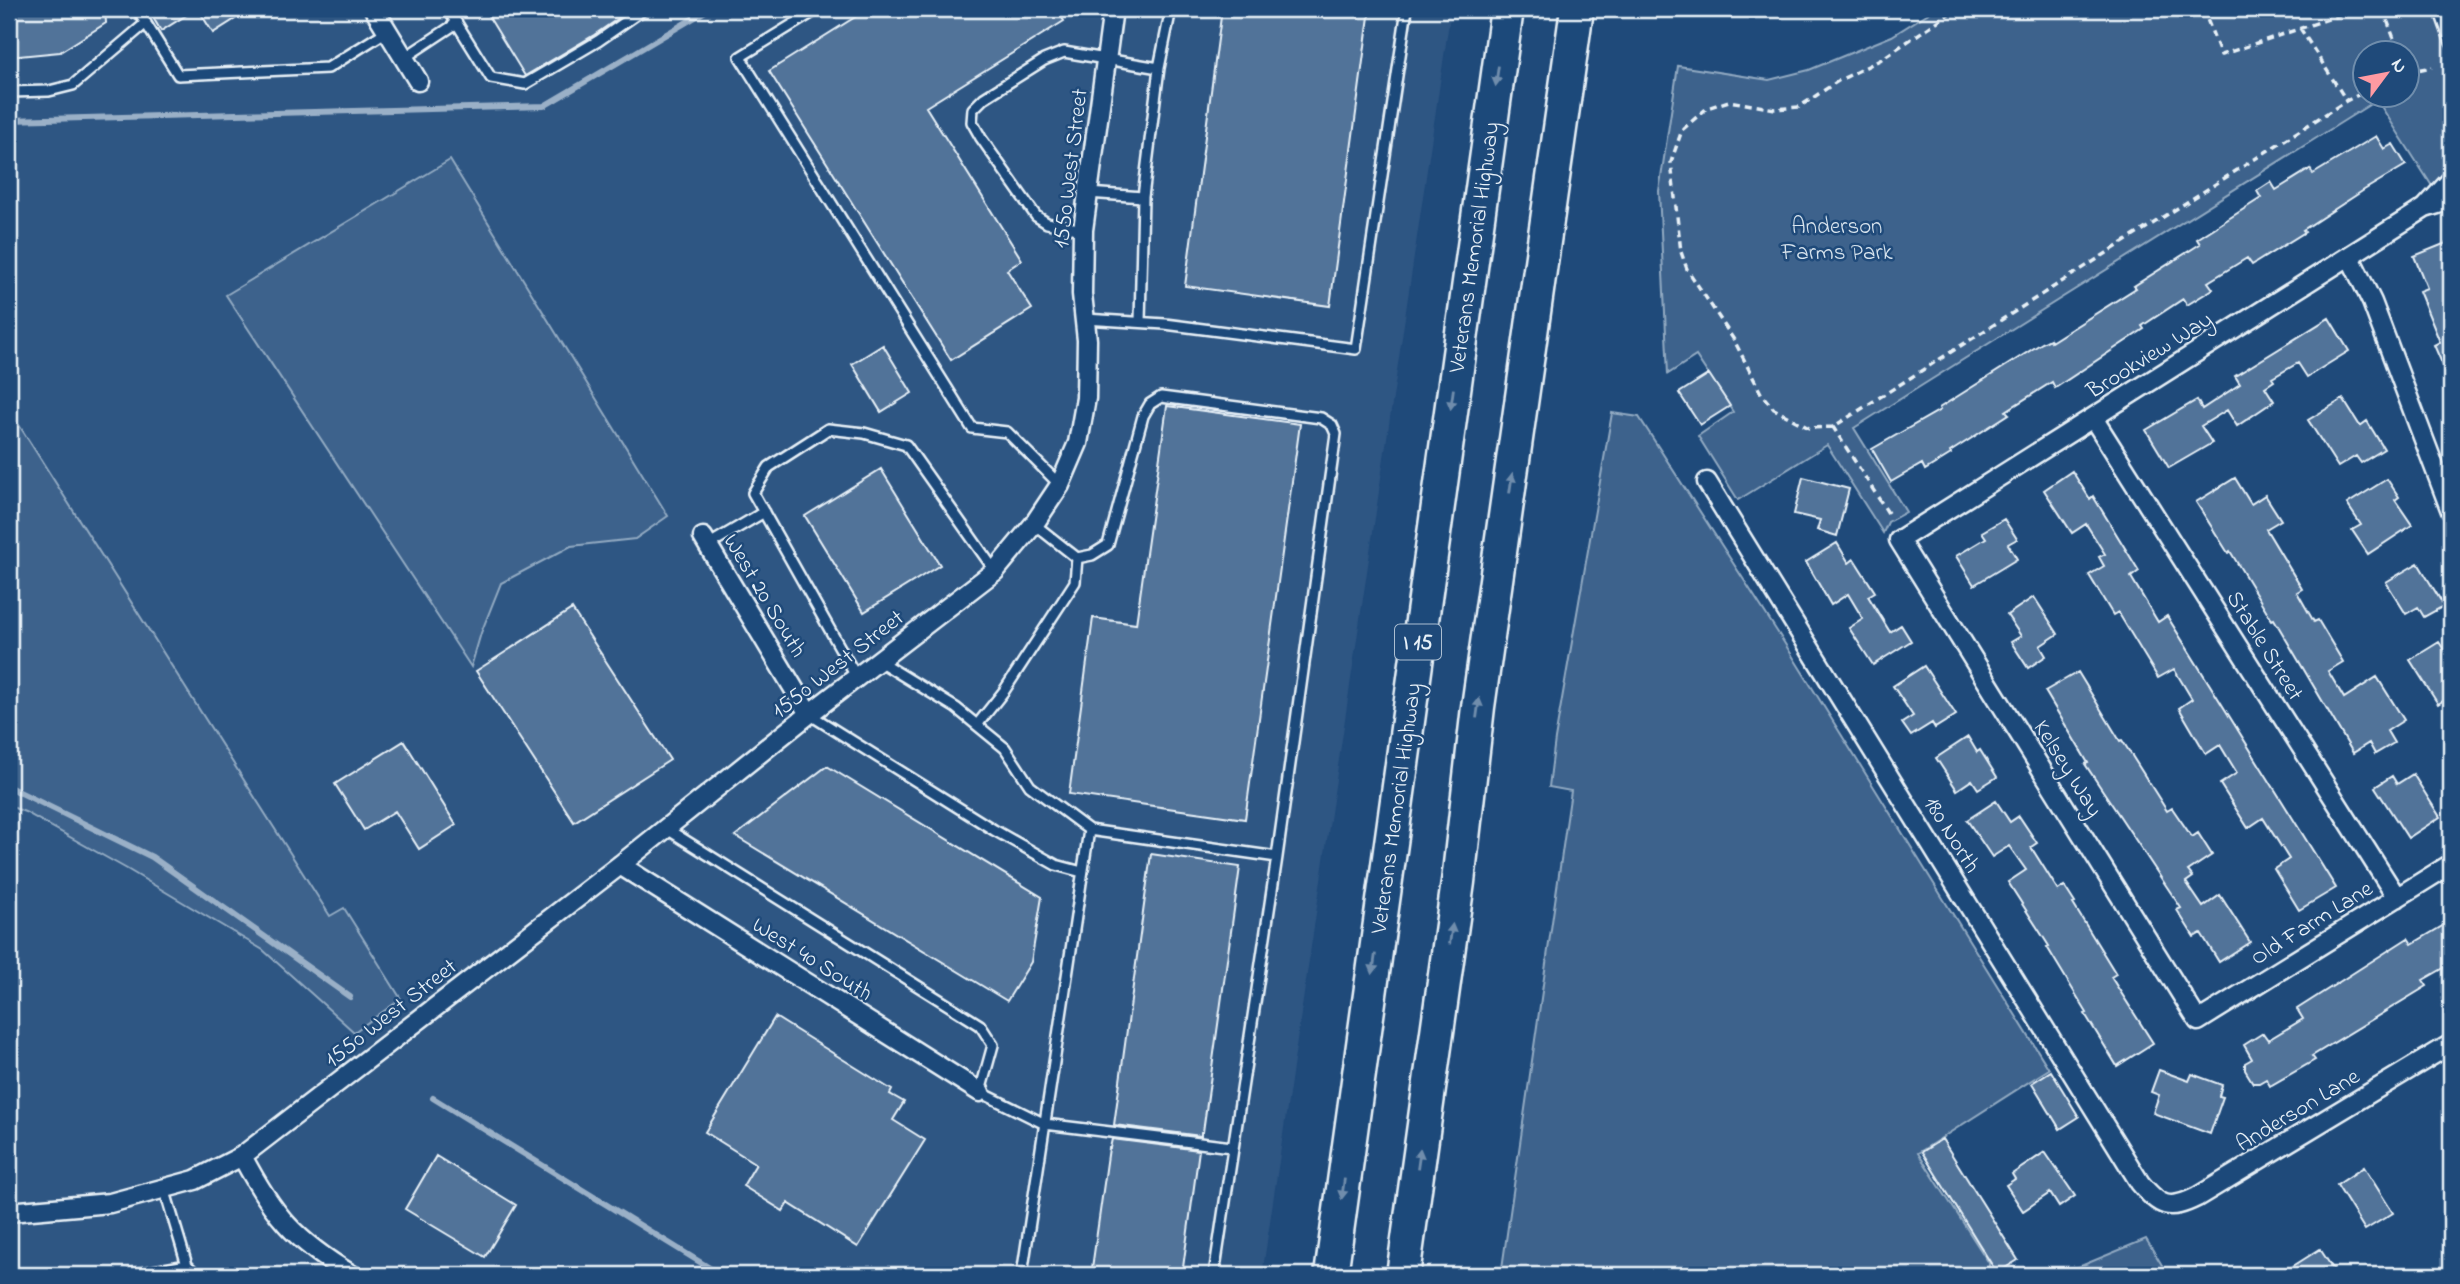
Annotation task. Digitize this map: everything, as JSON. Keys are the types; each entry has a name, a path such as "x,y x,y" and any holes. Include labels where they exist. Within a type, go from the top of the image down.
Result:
{"highway":[{"name":"Veterans Memorial Highway","path":"1331,1275 1507,9"},
{"path":"1403,1275 1458,882 1477,719 1577,9"}],"street":[{"path":"374,9 418,80"},
{"name":"1550 West Street","path":"9,1212 110,1203 195,1180 242,1156 620,866 809,714 995,571 1034,524 1060,485 1079,443 1086,398 1087,340 1082,294 1083,230 1113,9"},
{"name":"Brookview Way","path":"1899,540 2426,208 2451,180"},
{"name":"Brookview Way","path":"2426,208 2451,201"},
{"path":"2350,257 2372,302 2451,510"},
{"name":"Stable Street","path":"2093,418 2397,898"},
{"name":"180 North","path":"1707,482 2140,1183 2151,1197 2165,1206"},
{"name":"Kelsey Way","path":"1899,540 2197,1021"},
{"name":"West 20 South","path":"706,541 809,714"},
{"name":"Old Farm Lane","path":"2197,1021 2451,864"},
{"name":"West 40 South","path":"620,866 980,1092"},
{"name":"Anderson Lane","path":"2165,1206 2181,1205 2197,1198 2451,1044"},
{"path":"242,1156 262,1194 278,1216 300,1239 341,1272"}],"lane":[{"path":"137,9 178,75 328,68 387,31"},
{"path":"448,9 491,78 525,84 598,41 644,9"},
{"path":"818,9 740,57 972,428 1007,432 1060,485"},
{"path":"1140,323 1143,197 1159,68 1171,9"},
{"path":"1085,319 1356,349 1407,9"},
{"path":"2439,9 2451,43"},
{"path":"9,92 49,90 73,85 146,23"},
{"path":"404,58 457,23"},
{"path":"1083,230 1047,223 1036,216 981,138 972,122 973,109 984,98 1044,60 1065,52 1159,68"},
{"path":"1088,193 1143,197"},
{"path":"1034,524 1077,558 1092,555 1108,545 1143,416 1150,404 1161,397 1321,418 1332,425 1336,434 1277,857 1214,1275"},
{"path":"858,678 753,493 769,467 828,429 864,433 906,445 995,571"},
{"path":"706,541 764,512"},
{"path":"977,725 1004,691 1075,583 1077,558"},
{"path":"879,661 956,708 1005,748 1030,786 1088,830 1277,857"},
{"path":"809,714 994,830 1056,865 1082,872"},
{"path":"667,829 980,1025 993,1045 980,1092 1045,1124 1232,1147"},
{"path":"1022,1275 1088,830"},
{"path":"164,1188 187,1265 197,1275"},
{"path":"130,1275 187,1265"}],"path":[{"path":"1956,9 1880,60 1838,81 1799,107 1775,109 1729,101 1707,108 1682,130 1671,162 1681,252 1687,269 1734,340 1762,395 1774,409 1809,428 1833,427 2352,97"},
{"path":"2203,9 2221,55 2358,9"},
{"path":"2383,9 2394,38"},
{"path":"2300,28 2346,100"},
{"path":"2422,69 2432,67"},
{"path":"1833,427 1888,513"}],"shaded area":[{"path":"9,9 1451,9 1262,1275 9,1275"}],"green space":[{"name":"Anderson Farms Park","path":"1935,9 2451,9 2451,167 2432,186 2382,108 2422,108 2422,38 2352,38 2352,108 2364,108 1854,428 1906,512 1888,522 1883,533 1827,445 1738,500 1698,436 1733,412 1696,356 1668,374 1659,191 1678,66 1769,80 1809,70 1892,36"},
{"path":"450,160 668,516 635,539 571,546 501,583 471,667 226,295"},
{"path":"1612,413 1639,417 1780,636 2049,1069 1918,1153 1989,1263 1989,1275 1501,1275 1571,791 1549,787 1555,739"},
{"path":"19,425 330,916 344,908 401,999 354,1032 263,950 127,869 25,812 9,806 9,431"},
{"path":"2146,1239 2168,1275 2059,1275"}],"building":[{"path":"9,9 105,9 106,23 60,52 9,57"},
{"path":"148,9 196,9 161,31"},
{"path":"198,9 251,9 213,33"},
{"path":"484,9 632,9 525,76"},
{"path":"868,9 1057,9 1064,21 926,107 1022,260 1007,270 1032,309 951,360 769,71"},
{"path":"1222,9 1370,9 1330,306 1185,286"},
{"path":"2376,136 2384,149 2393,144 2406,165 2252,265 2247,258 2208,282 2213,289 2187,305 2183,299 2142,326 2144,329 2055,388 2052,382 2006,411 2009,414 1950,452 1951,454 1925,470 1922,464 1891,482 1872,449 1940,410 1939,408 2042,343 2050,339 2051,342 2136,288 2134,286 2200,244 2197,239 2261,198 2257,191 2271,182 2276,190 2310,169 2313,174"},
{"path":"2451,241 2451,384 2434,345 2440,342 2419,291 2427,288 2414,256"},
{"path":"2329,318 2349,351 2307,377 2298,363 2272,378 2274,381 2265,387 2274,401 2237,426 2227,410 2201,426 2212,443 2169,468 2146,430 2197,400 2202,409 2240,384 2235,376"},
{"path":"883,345 912,393 881,412 852,364"},
{"path":"1709,374 1730,406 1700,425 1679,393"},
{"path":"2343,399 2360,426 2367,421 2384,449 2361,463 2356,456 2338,467 2308,420"},
{"path":"1167,406 1300,424 1245,819 1069,794 1093,618 1136,624"},
{"path":"881,469 940,565 864,612 805,516"},
{"path":"2072,471 2090,499 2093,496 2139,571 2131,577 2158,622 2167,616 2336,888 2299,910 2274,869 2289,859 2263,818 2248,828 2220,784 2237,773 2220,745 2206,754 2179,708 2192,699 2174,669 2158,678 2118,612 2113,615 2089,575 2104,566 2099,557 2105,554 2086,524 2072,533 2044,490"},
{"path":"1803,477 1849,489 1837,536 1817,530 1820,520 1794,514"},
{"path":"2235,478 2251,504 2265,495 2281,520 2266,529 2302,589 2297,592 2314,622 2318,620 2343,662 2328,671 2344,698 2377,677 2404,720 2387,731 2394,743 2375,754 2369,743 2353,753 2274,619 2272,620 2196,502"},
{"path":"2387,479 2399,497 2395,500 2412,525 2368,554 2352,530 2361,525 2347,504"},
{"path":"2004,519 2017,539 2008,544 2017,559 1974,585 1956,556 1986,538 1982,532"},
{"path":"1837,543 1849,563 1854,559 1875,592 1868,596 1890,632 1901,625 1911,641 1873,665 1849,628 1863,619 1848,594 1831,605 1806,562"},
{"path":"2418,563 2444,606 2424,617 2418,607 2406,614 2386,582"},
{"path":"2034,597 2058,634 2040,646 2046,656 2028,668 2011,642 2021,636 2007,615"},
{"path":"572,609 670,760 574,822 476,671"},
{"path":"2439,642 2451,660 2451,696 2438,704 2410,660"},
{"path":"1924,666 1956,715 1935,728 1932,723 1911,736 1902,723 1913,716 1893,686"},
{"path":"2078,672 2167,811 2172,808 2192,837 2198,833 2212,855 2188,871 2193,877 2186,882 2203,907 2220,895 2250,942 2219,962 2201,933 2194,937 2177,910 2181,908 2085,764 2088,763 2045,691"},
{"path":"1968,737 1997,777 1978,789 1972,780 1957,790 1936,758"},
{"path":"404,741 456,825 419,849 395,811 364,830 335,784"},
{"path":"827,766 1042,897 1031,962 1007,1001 735,836"},
{"path":"2413,774 2440,817 2408,838 2375,787 2392,776 2397,784"},
{"path":"1996,801 2010,822 2019,816 2037,843 2031,847 2058,890 2064,886 2075,903 2073,904 2116,974 2111,977 2153,1043 2117,1066 2047,947 2049,946 2008,882 2026,870 2009,846 1992,857 1967,820"},
{"path":"1151,854 1240,867 1201,1136 1114,1125"},
{"path":"2451,921 2451,964 2423,980 2427,986 2312,1056 2315,1060 2270,1086 2266,1079 2253,1083 2245,1070 2245,1063 2252,1059 2244,1045 2263,1033 2268,1040 2303,1019 2297,1009 2408,938 2412,944"},
{"path":"775,1017 892,1090 890,1094 904,1102 893,1120 925,1140 858,1247 788,1203 783,1211 743,1186 756,1164 705,1132"},
{"path":"2159,1070 2189,1081 2192,1074 2222,1085 2219,1096 2223,1097 2210,1134 2153,1113 2159,1095 2151,1092"},
{"path":"2051,1071 2079,1117 2060,1129 2032,1083"},
{"path":"1112,1139 1199,1150 1182,1275 1091,1275"},
{"path":"1942,1139 2018,1260 1997,1273 1922,1152"},
{"path":"2045,1152 2075,1196 2059,1207 2050,1193 2023,1211 2006,1185 2015,1179 2012,1174"},
{"path":"436,1156 516,1205 485,1257 405,1209"},
{"path":"2364,1167 2393,1213 2365,1230 2337,1185"},
{"path":"2320,1249 2337,1275 2279,1275"}],"waterway":[{"path":"9,120 544,106 709,9"},
{"path":"9,787 152,857 350,997"},
{"path":"433,1098 721,1275"}]}
